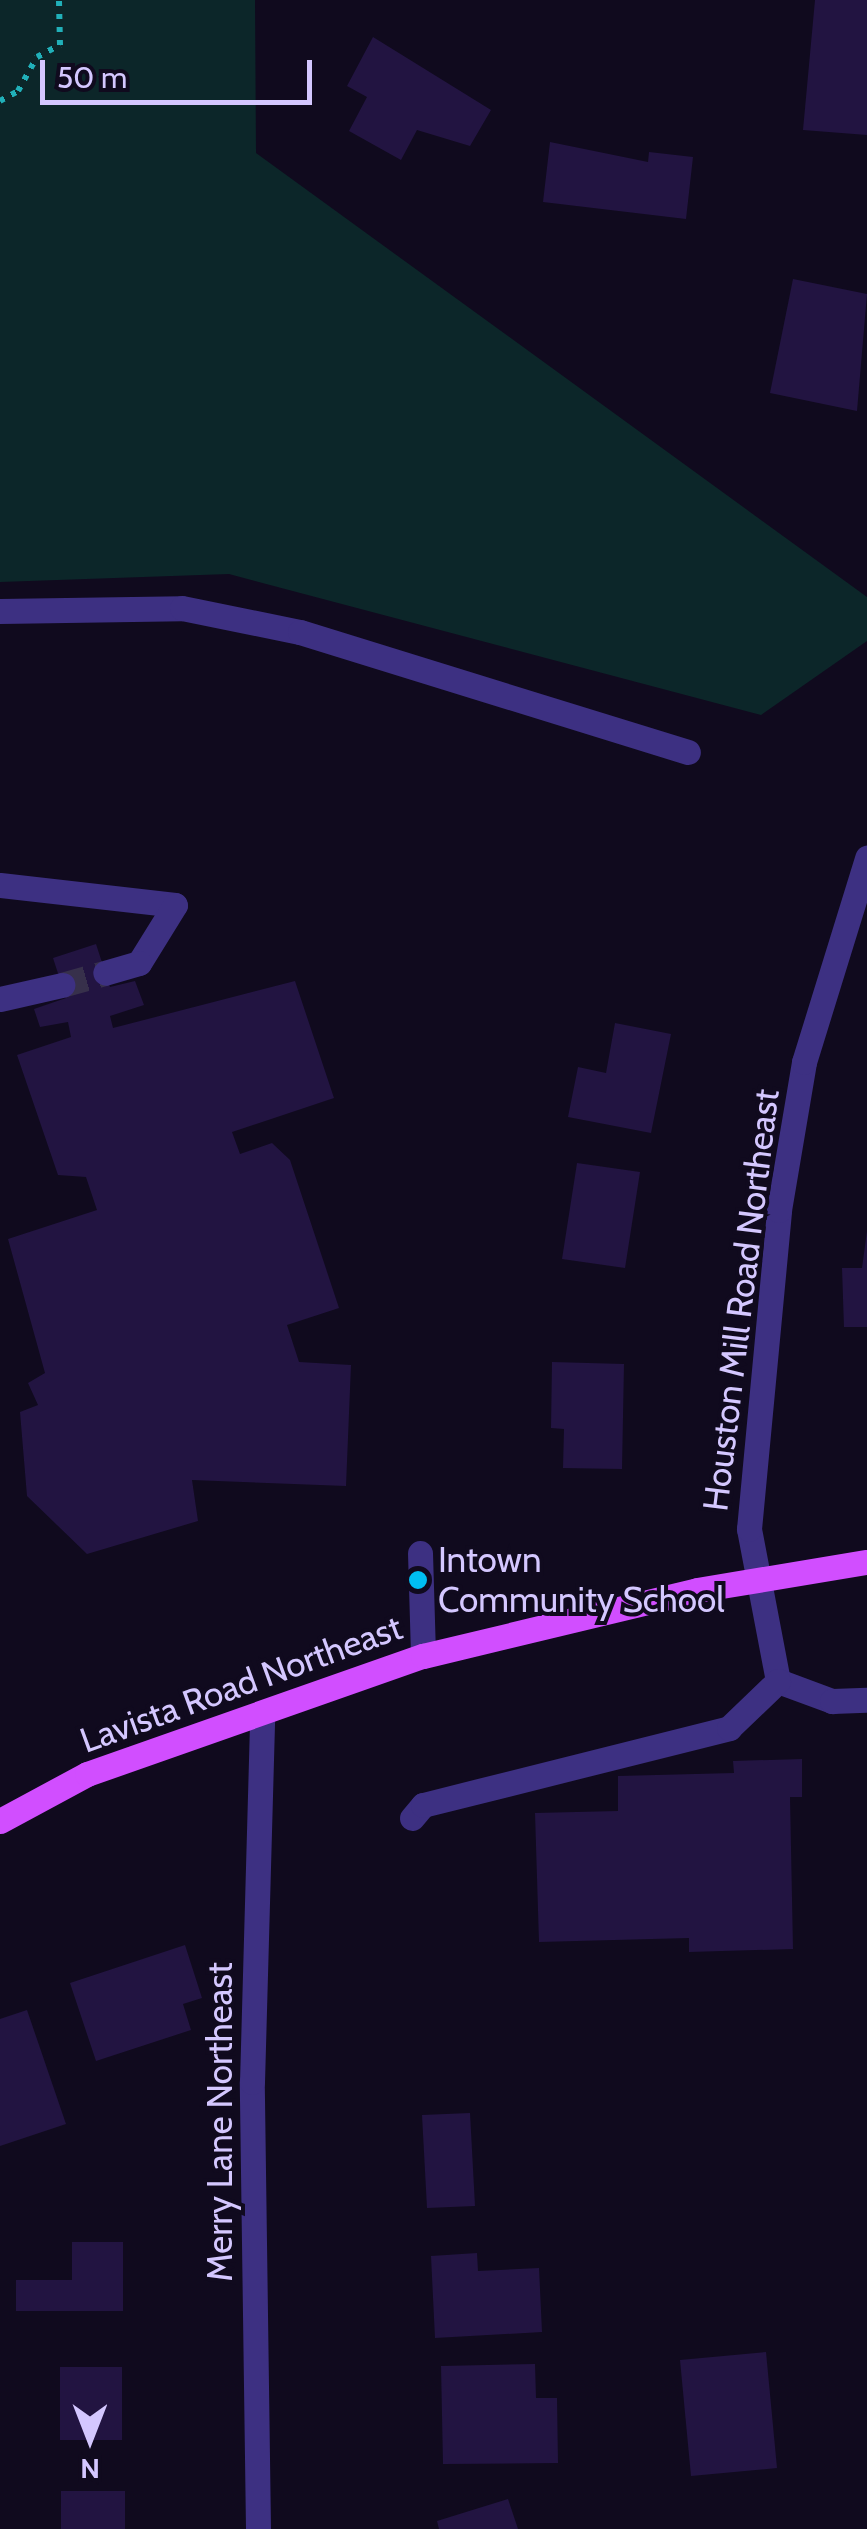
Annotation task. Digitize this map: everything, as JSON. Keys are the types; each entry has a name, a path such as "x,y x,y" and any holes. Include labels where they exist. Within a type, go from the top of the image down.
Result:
{"main road":[{"name":"Lavista Road Northeast","path":"0,1821 86,1774 262,1716 423,1656 753,1579 867,1562"}],"street":[{"path":"0,612 182,608 232,618 688,752"},
{"name":"Houston Mill Road Northeast","path":"778,1681 753,1579 751,1494 778,1210 804,1062 867,858"},
{"path":"0,885 175,905 138,963 105,972"},
{"path":"0,999 62,985"},
{"path":"420,1553 423,1656"},
{"path":"412,1818 424,1805 728,1728 778,1681 832,1701 867,1700"},
{"name":"Merry Lane Northeast","path":"258,2529 252,2082 262,1716"}],"path":[{"path":"0,101 18,91 36,57 60,46 59,0"}],"green space":[{"path":"0,0 255,0 256,153 867,597 867,641 761,715 229,574 0,582"}],"building":[{"path":"815,0 867,0 867,135 803,130"},
{"path":"373,37 491,110 470,146 417,130 401,160 349,131 367,97 347,86"},
{"path":"550,142 648,162 649,152 693,157 686,219 543,202"},
{"path":"793,279 867,294 857,411 770,393"},
{"path":"96,944 110,987 135,981 144,1005 110,1016 113,1028 295,981 334,1098 232,1132 240,1154 272,1143 290,1160 339,1308 287,1325 299,1362 351,1365 346,1486 192,1480 198,1521 87,1554 27,1496 20,1412 38,1405 28,1383 45,1373 8,1239 97,1210 86,1177 58,1175 17,1055 71,1037 68,1022 40,1027 34,1009 66,998 53,958"},
{"path":"615,1023 671,1034 651,1133 568,1117 578,1067 606,1073"},
{"path":"577,1163 640,1172 625,1268 562,1259"},
{"path":"867,1231 867,1327 844,1327 842,1268 862,1268"},
{"path":"552,1362 624,1364 622,1469 563,1468 564,1429 551,1428"},
{"path":"802,1759 802,1797 790,1797 793,1949 689,1952 689,1938 539,1942 535,1813 618,1811 618,1776 734,1773 733,1761"},
{"path":"185,1945 202,1998 183,2004 191,2030 96,2061 70,1983"},
{"path":"27,2010 66,2124 0,2146 0,2019"},
{"path":"470,2113 475,2206 427,2208 422,2115"},
{"path":"72,2242 123,2242 123,2311 16,2311 16,2280 72,2280"},
{"path":"477,2253 478,2271 539,2268 542,2332 435,2338 431,2256"},
{"path":"766,2352 777,2468 691,2476 680,2360"},
{"path":"535,2364 536,2398 557,2398 558,2463 443,2464 441,2366"},
{"path":"60,2367 122,2367 122,2440 60,2440"},
{"path":"61,2491 125,2491 125,2529 61,2529"},
{"path":"508,2499 518,2529 439,2529 437,2521"}],"tunnel":[{"path":"62,985 105,973"}],"place":[{"name":"Intown Community School","path":"418,1580"}]}
